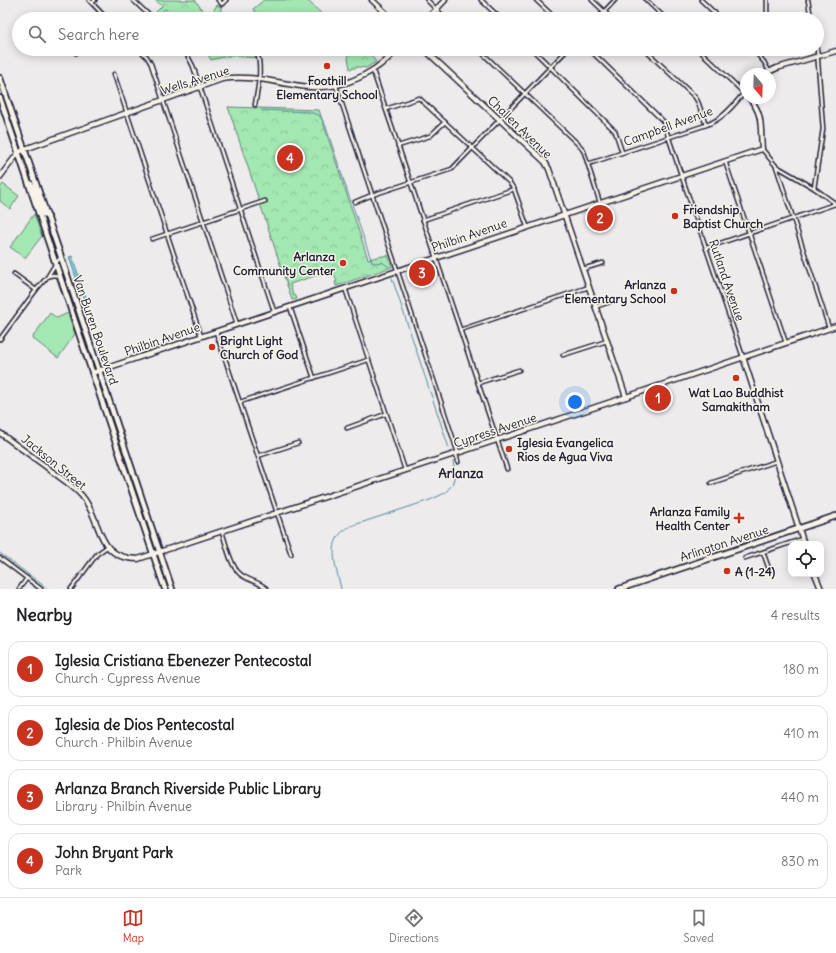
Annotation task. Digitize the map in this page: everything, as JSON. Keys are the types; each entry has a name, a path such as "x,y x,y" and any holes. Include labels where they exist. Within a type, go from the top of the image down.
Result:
{"main road":[{"name":"Van Buren Boulevard","path":"0,78 25,148 172,589"},
{"name":"Van Buren Boulevard","path":"0,98 165,589"},
{"path":"28,181 34,188 42,212 48,218"},
{"path":"123,466 130,464"},
{"name":"Arlington Avenue","path":"619,589 836,516"}],"street":[{"path":"89,0 100,12"},
{"path":"92,3 95,0"},
{"path":"133,0 146,12"},
{"path":"218,0 222,4 226,0"},
{"path":"372,0 385,12"},
{"path":"427,0 439,12"},
{"path":"433,12 445,0"},
{"path":"481,0 494,12"},
{"path":"536,0 549,12"},
{"path":"592,0 604,11 615,0"},
{"path":"646,0 659,12"},
{"path":"701,0 714,12"},
{"path":"767,0 767,12"},
{"path":"808,0 810,12"},
{"path":"824,54 836,51"},
{"path":"146,56 151,64 237,324"},
{"path":"188,56 192,62 274,311"},
{"path":"255,105 259,78 260,60 259,56"},
{"name":"Wells Avenue","path":"0,177 18,153 25,148 222,79 234,77 259,78 304,87 320,88 336,86 355,80 373,71 391,56"},
{"name":"Challen Avenue","path":"431,56 545,162 549,169 626,397"},
{"path":"485,56 581,147 600,203"},
{"path":"539,56 615,131 623,153"},
{"path":"355,202 452,169 561,56"},
{"name":"Rutland Avenue","path":"595,56 663,121 743,357 802,539"},
{"path":"651,56 698,102 706,125"},
{"path":"705,56 740,88"},
{"path":"759,56 767,68"},
{"path":"776,69 818,56 823,129 814,188"},
{"path":"373,71 507,469"},
{"path":"114,74 201,336"},
{"path":"336,86 457,453 458,462"},
{"path":"386,108 419,98 509,182 514,189 527,226"},
{"name":"Campbell Avenue","path":"588,164 669,138 718,120 740,98"},
{"path":"754,104 759,112 762,149 776,166 814,188 836,205"},
{"path":"398,146 430,136 445,122"},
{"name":"Philbin Avenue","path":"92,373 527,226 762,149"},
{"path":"725,161 786,343"},
{"path":"776,166 829,328"},
{"path":"423,220 514,189"},
{"path":"152,239 265,201"},
{"path":"706,248 836,205"},
{"path":"0,339 61,257"},
{"path":"583,269 603,263"},
{"path":"14,274 36,290"},
{"path":"48,276 54,275 61,277"},
{"path":"460,330 589,287"},
{"path":"344,288 405,470"},
{"path":"595,307 615,300"},
{"path":"290,306 314,378"},
{"name":"Cypress Avenue","path":"160,553 277,512 836,326"},
{"path":"216,331 290,554"},
{"path":"563,355 607,340"},
{"path":"240,402 368,360"},
{"path":"478,383 519,370"},
{"path":"347,428 386,414"},
{"name":"Jackson Street","path":"0,433 78,492 92,512 106,547"},
{"path":"258,456 298,443"},
{"path":"711,483 777,461"},
{"path":"222,531 234,566 239,574 258,582 267,589"},
{"path":"745,558 802,539"},
{"path":"70,589 96,554 106,547 110,551 126,558 138,559 160,553"},
{"path":"763,552 769,569"},
{"path":"0,558 41,589"},
{"path":"816,577 821,589"},
{"path":"19,589 27,578"}],"green space":[{"path":"155,0 195,0 204,12 168,12 165,9 162,12 156,12 162,6"},
{"path":"264,0 307,0 320,12 255,12 253,9"},
{"path":"217,5 221,7 221,12 213,12"},
{"path":"209,56 228,56 211,60"},
{"path":"228,56 259,56 260,58"},
{"path":"348,56 372,56 376,62 366,68 359,67 350,69"},
{"path":"228,107 319,110 368,259 388,255 392,267 336,286 335,282 337,281 334,274 328,274 327,272 290,284 293,295 296,296 297,299 292,300"},
{"path":"3,184 19,196 10,209 0,201 0,188"},
{"path":"34,214 42,236 25,258 10,247"},
{"path":"50,313 57,318 68,313 75,334 58,358 32,338"}],"water":[{"path":"72,256 87,300 84,301 69,257"}],"waterway":[{"path":"261,110 309,112 319,115 325,124 351,202"},
{"path":"352,204 372,262 382,262 389,267"},
{"path":"392,278 449,448"},
{"path":"341,589 334,553 337,538 343,531 351,526 430,500 445,493 452,485 455,475 453,461"},
{"path":"0,553 48,589"}],"place":[{"name":"Foothill Elementary School","path":"327,66"},
{"name":"John Bryant Park","path":"290,158"},
{"name":"Friendship Baptist Church","path":"675,216"},
{"name":"Iglesia de Dios Pentecostal","path":"600,218"},
{"name":"Arlanza Community Center","path":"343,263"},
{"name":"Arlanza Branch Riverside Public Library","path":"422,273"},
{"name":"Arlanza Elementary School","path":"674,291"},
{"name":"Bright Light Church of God","path":"212,347"},
{"name":"Wat Lao Buddhist Samakitham","path":"736,378"},
{"name":"Iglesia Cristiana Ebenezer Pentecostal","path":"658,398"},
{"name":"Iglesia Evangelica Rios de Agua Viva","path":"509,449"},
{"name":"Arlanza Family Health Center","path":"739,518"},
{"name":"A (1-24)","path":"727,571"}],"district":[{"name":"Arlanza","path":"461,473"}]}
